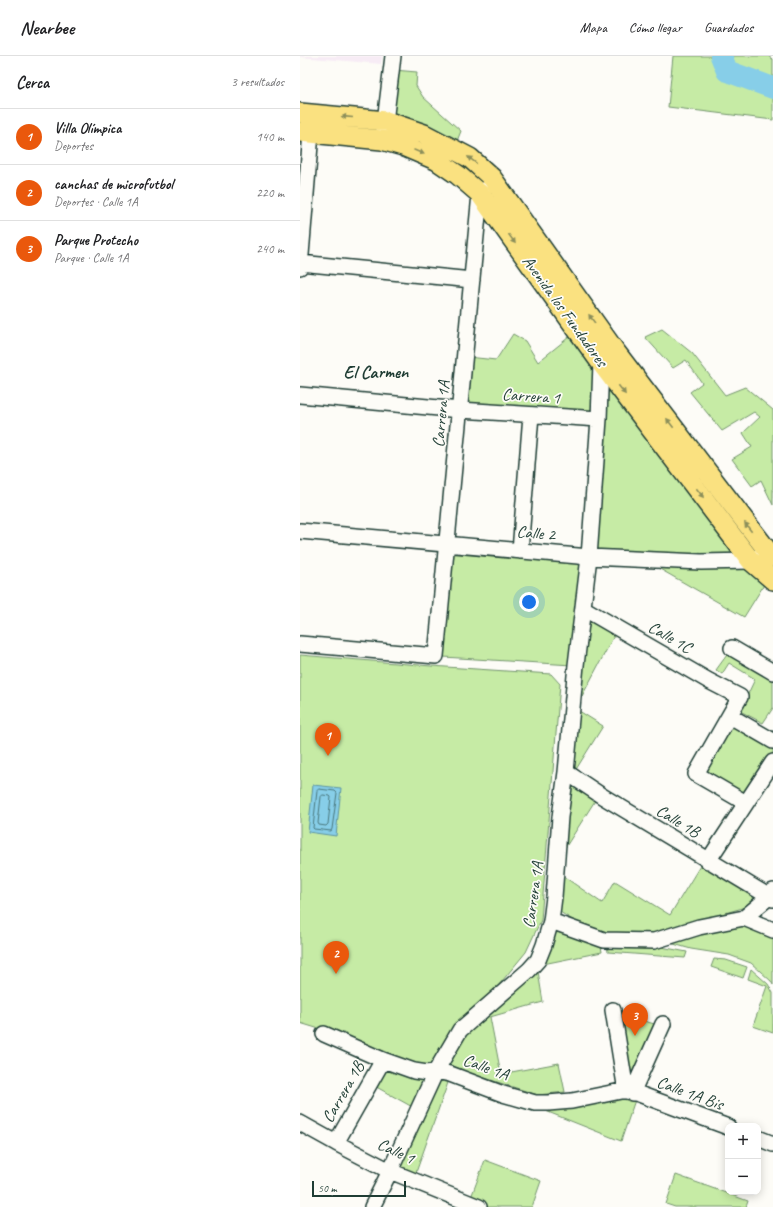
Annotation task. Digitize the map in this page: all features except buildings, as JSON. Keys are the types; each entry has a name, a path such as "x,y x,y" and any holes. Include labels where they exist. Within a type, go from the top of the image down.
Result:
{"main road":[{"name":"Avenida los Fundadores","path":"300,113 386,121 424,134 470,158 492,178 615,351 770,554"},
{"name":"Avenida los Fundadores","path":"306,133 382,140 403,146 436,160 458,175 480,194 602,363 751,561 773,580"}],"street":[{"path":"382,140 386,121 393,56"},
{"path":"300,267 306,133"},
{"path":"480,194 492,178"},
{"name":"Carrera 1A","path":"300,644 436,656 448,544 480,194"},
{"path":"300,263 472,280"},
{"path":"589,557 602,363"},
{"name":"Carrera 1","path":"300,395 460,410 599,419"},
{"path":"520,551 531,415"},
{"name":"Calle 2","path":"300,531 589,557 701,562 751,561"},
{"path":"751,561 770,554"},
{"name":"Carrera 1A","path":"372,1207 436,1071 460,1030 529,970 538,960 544,945 551,920 554,897 560,817 589,557"},
{"name":"Calle 1C","path":"583,608 709,681 740,697 730,716"},
{"path":"732,648 773,672"},
{"path":"746,803 696,774 730,716 771,734"},
{"path":"708,861 773,762"},
{"name":"Calle 1B","path":"566,772 602,796 708,861 772,896"},
{"path":"551,920 604,940 654,941 699,927 744,918 772,896"},
{"path":"744,918 773,930"},
{"path":"613,1010 633,1093"},
{"path":"633,1093 663,1024"},
{"name":"Calle 1A","path":"324,1034 383,1060 414,1071 427,1073 436,1071 450,1074 503,1094 535,1103 548,1104 572,1101 621,1091 633,1093"},
{"name":"Carrera 1B","path":"336,1143 383,1060"},
{"name":"Calle 1A Bis","path":"633,1093 725,1126"},
{"name":"Calle 1","path":"300,1123 390,1171 479,1207"},
{"path":"761,1139 773,1144"}],"shaded area":[{"path":"300,56 382,56 381,64"}],"green space":[{"path":"673,56 770,56 770,58 773,59 773,120 668,107"},
{"path":"394,70 417,72 416,86 423,97 461,131 455,146 388,119"},
{"path":"662,329 692,353 725,395 745,387 773,410 773,505 761,480 752,486 732,459 752,447 743,433 760,417 754,412 722,431 690,392 702,383 686,360 673,368 645,337"},
{"path":"574,333 599,364 595,415 464,406 468,357 496,360 513,334 525,341 538,362"},
{"path":"604,377 737,549 732,558 592,553"},
{"path":"453,550 582,561 572,665 443,657"},
{"path":"651,564 749,565 767,580 744,617"},
{"path":"586,616 616,632 581,698"},
{"path":"732,648 773,673 773,708 763,723 740,711 755,679 729,663 722,674 716,670"},
{"path":"300,655 551,674 560,684 541,920 526,952 432,1066 420,1070 326,1031 300,1023"},
{"path":"576,709 603,726 575,771 570,768"},
{"path":"733,721 773,746 773,757 744,801 702,775"},
{"path":"569,779 598,796 565,848"},
{"path":"703,861 765,897 739,909 694,922 654,936 611,934 579,924 560,912 563,876 602,903 615,881 670,915"},
{"path":"743,922 773,933 773,985 771,981 751,963 729,955 691,949 663,941"},
{"path":"553,925 600,941 602,952 543,964"},
{"path":"607,944 656,946 687,952 685,958 608,952"},
{"path":"714,959 726,960 747,967 743,978 711,967"},
{"path":"537,965 543,1002 490,1017 501,1074 559,1063 565,1092 538,1095 472,1074 446,1063 461,1034"},
{"path":"751,969 768,984 773,993 773,1033 753,1026 767,986 748,979"},
{"path":"616,1013 658,1025 631,1091"},
{"path":"384,1062 426,1075 416,1109 371,1084"},
{"path":"437,1074 450,1077 414,1178 394,1169"},
{"path":"636,1097 621,1141 538,1108"},
{"path":"485,1160 541,1181 532,1207 485,1207 470,1200"},
{"path":"676,1175 725,1193 725,1195 731,1195 748,1201 746,1207 675,1207 666,1204"}],"water":[{"path":"313,785 341,788 336,836 308,832"}],"waterway":[{"path":"721,56 727,71 773,88"}],"place":[{"name":"Villa Olímpica","path":"328,756"},
{"name":"canchas de microfutbol","path":"336,974"},
{"name":"Parque Protecho","path":"635,1036"}],"district":[{"name":"El Carmen","path":"376,372"}]}
